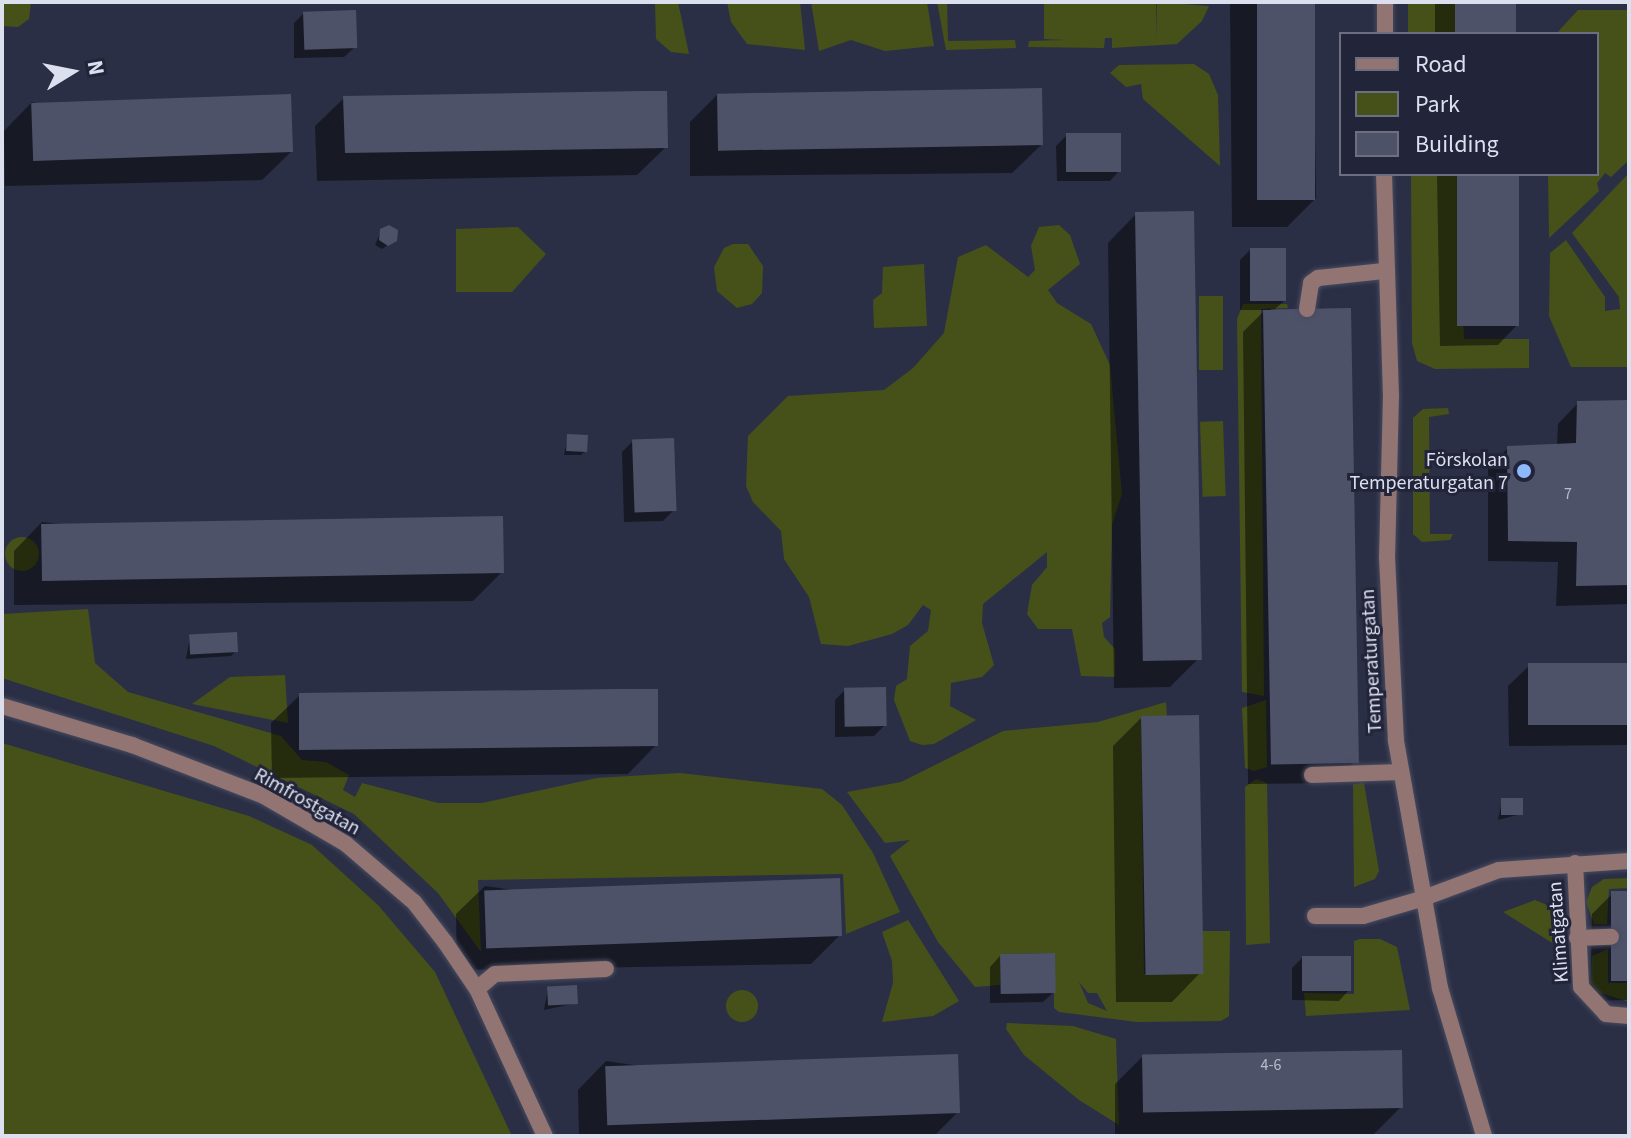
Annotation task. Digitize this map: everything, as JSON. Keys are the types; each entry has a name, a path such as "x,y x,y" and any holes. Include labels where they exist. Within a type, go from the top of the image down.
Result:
{"street":[{"path":"1385,2 1385,32"},
{"name":"Temperaturgatan","path":"1384,176 1384,271 1391,395 1387,557 1400,772 1421,899 1447,1017 1484,1136"},
{"path":"1307,309 1311,283 1318,278 1384,271"},
{"name":"Rimfrostgatan","path":"2,706 132,745 264,796 346,844 414,902 477,989 545,1136"},
{"path":"1312,775 1400,772"},
{"name":"Klimatgatan","path":"1315,916 1363,916 1421,899 1499,870 1629,861"},
{"name":"Klimatgatan","path":"1575,863 1577,938 1586,997 1606,1014 1629,1016"},
{"path":"1577,938 1611,937"},
{"path":"477,989 495,974 606,969"}],"green space":[{"path":"2,2 31,2 29,19 18,27 2,26"},
{"path":"655,2 678,2 689,54 671,52 656,39"},
{"path":"727,2 800,2 805,50 747,44 731,22"},
{"path":"811,2 927,2 934,46 885,51 851,40 819,51"},
{"path":"937,2 947,2 948,41 1015,40 1016,48 946,50"},
{"path":"1044,2 1156,2 1157,38 1157,2 1209,6 1202,21 1177,44 1112,48 1112,38 1105,38 1104,48 1028,47 1029,41 1065,40 1044,39"},
{"path":"1408,2 1455,2 1455,32 1408,32"},
{"path":"1578,10 1629,10 1629,160 1611,177 1605,173 1597,183 1599,191 1549,238 1548,176 1599,176 1599,32 1558,32"},
{"path":"1194,64 1209,74 1218,95 1220,166 1143,99 1141,84 1126,87 1110,73 1119,65"},
{"path":"1629,173 1629,367 1571,367 1549,316 1550,253 1566,240 1605,297 1605,311 1620,309 1619,297 1572,233"},
{"path":"1411,176 1457,176 1464,339 1529,339 1529,368 1435,369 1417,361 1412,343"},
{"path":"1059,225 1070,235 1080,264 1048,290 1057,303 1091,324 1110,365 1122,494 1112,525 1110,617 1102,623 1104,637 1115,649 1115,677 1081,676 1072,629 1038,629 1027,614 1032,585 1047,567 1047,552 983,604 982,623 994,665 982,677 951,683 950,706 976,720 934,744 922,745 910,741 894,700 896,686 907,679 910,646 928,631 931,610 923,605 908,625 892,634 848,646 821,644 809,597 784,559 781,531 753,502 746,486 748,436 788,396 884,390 913,368 944,333 958,257 986,245 1028,277 1035,270 1031,246 1039,227"},
{"path":"518,227 546,254 512,292 456,292 456,229"},
{"path":"733,244 748,244 763,266 762,293 752,304 737,308 717,291 714,267 724,248"},
{"path":"924,264 927,326 874,328 873,300 882,293 883,267"},
{"path":"1199,296 1223,296 1223,370 1199,370"},
{"path":"1243,304 1287,304 1288,308 1261,309 1264,696 1242,692 1237,319"},
{"path":"1448,408 1449,414 1429,417 1430,534 1453,534 1450,540 1422,542 1413,534 1413,418 1423,409"},
{"path":"1223,421 1226,496 1203,497 1200,422"},
{"path":"22,537 34,542 39,554 34,566 22,571 10,566 5,554 10,542"},
{"path":"88,609 95,663 128,692 281,736 302,760 326,762 349,775 343,790 355,797 362,783 438,803 482,803 597,778 680,773 822,789 842,805 873,853 900,912 846,934 843,874 478,880 481,952 438,893 354,814 214,746 2,678 2,614"},
{"path":"285,675 288,723 192,704 230,677"},
{"path":"1266,700 1267,767 1254,771 1245,768 1242,708"},
{"path":"1166,702 1167,716 1141,716 1144,974 1202,974 1202,931 1230,931 1229,1016 1221,1021 1137,1022 1059,1012 1054,1008 1054,953 1000,954 1000,985 975,987 938,942 890,856 910,840 885,843 847,792 901,782 1003,731 1098,722","holes":["1079,982 1088,993 1097,993 1107,1011 1088,1003"]},
{"path":"2,743 249,816 312,845 378,905 435,972 512,1136 2,1136"},
{"path":"1256,779 1267,783 1270,943 1246,945 1245,787"},
{"path":"1364,783 1379,871 1375,879 1354,887 1353,784"},
{"path":"1629,878 1629,888 1609,889 1607,924 1594,924 1586,902 1592,887 1604,879"},
{"path":"1535,900 1559,910 1562,949 1503,912"},
{"path":"908,920 959,1001 933,1016 882,1022 893,983 892,961 882,932"},
{"path":"1380,939 1397,947 1410,1010 1306,1016 1304,993 1354,994 1354,941"},
{"path":"1608,949 1608,983 1629,983 1629,1002 1598,992 1591,983 1592,956"},
{"path":"742,990 754,994 758,1006 754,1018 742,1022 730,1018 726,1006 730,994"},
{"path":"1007,1023 1073,1026 1116,1039 1119,1125 1079,1100 1024,1055 1006,1029"}],"building":[{"path":"1257,2 1315,2 1315,200 1257,200"},
{"path":"1455,2 1516,2 1516,32 1455,32"},
{"path":"356,10 357,48 304,50 303,12"},
{"path":"1042,88 1043,145 718,151 717,94"},
{"path":"667,91 668,148 345,153 343,96"},
{"path":"291,94 293,152 33,161 31,103"},
{"path":"1066,133 1121,133 1121,172 1066,172"},
{"path":"1457,176 1519,176 1519,326 1457,326"},
{"path":"1194,211 1202,660 1143,661 1135,212"},
{"path":"389,225 398,230 397,241 388,246 379,240 380,229"},
{"path":"1250,248 1286,248 1286,301 1250,301"},
{"path":"1351,308 1359,763 1271,764 1263,310"},
{"path":"1629,400 1629,585 1576,586 1577,542 1508,541 1507,446 1576,443 1577,401"},
{"path":"567,434 588,435 587,452 566,451"},
{"path":"674,438 677,511 635,512 632,439"},
{"path":"503,516 504,573 42,581 41,524"},
{"path":"237,632 238,652 190,654 189,635"},
{"path":"1528,663 1629,663 1629,725 1528,725"},
{"path":"886,687 887,726 845,727 844,688"},
{"path":"658,689 658,746 299,750 299,693"},
{"path":"1199,715 1204,974 1146,975 1141,716"},
{"path":"1501,798 1523,798 1523,815 1501,815"},
{"path":"840,878 842,936 486,948 484,890"},
{"path":"1611,891 1629,891 1629,981 1611,981"},
{"path":"1055,953 1056,993 1001,994 1000,954"},
{"path":"1302,956 1351,956 1351,991 1302,991"},
{"path":"577,985 578,1004 548,1006 547,987"},
{"path":"1402,1050 1403,1108 1143,1113 1142,1055"},
{"path":"958,1054 960,1113 607,1125 605,1066"}],"place":[{"name":"Förskolan Temperaturgatan 7","path":"1524,471"}]}
